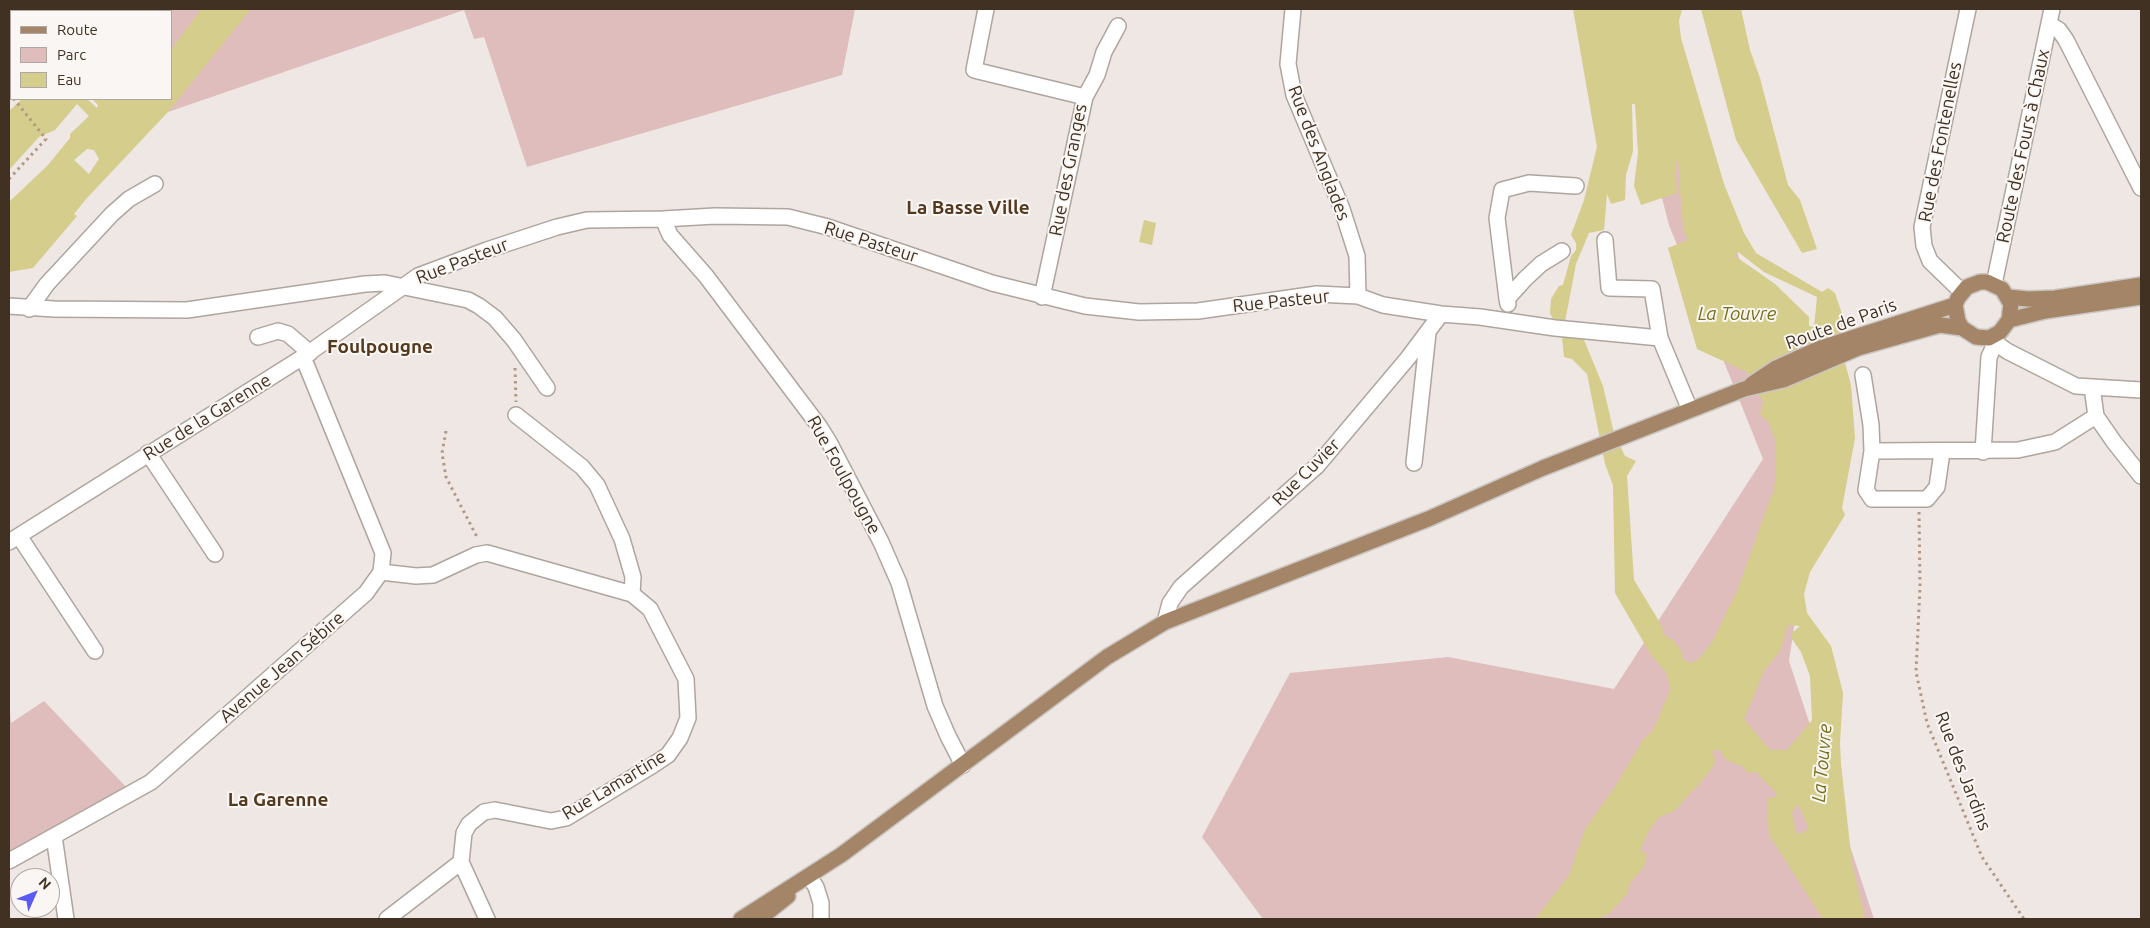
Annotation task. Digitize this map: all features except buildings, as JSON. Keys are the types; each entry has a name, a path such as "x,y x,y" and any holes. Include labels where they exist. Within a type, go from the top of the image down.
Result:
{"main road":[{"path":"759,919 809,876 963,765 1107,656 1165,622 1428,519 1542,468 1690,410 1744,389 1783,380 1855,343 1940,325 1962,328 1976,337 1992,341 2009,320 2011,312 2008,297 1994,284 1980,282 1967,287 1959,299 1958,321 1962,328"},
{"path":"2008,297 2028,299 2055,298 2141,285"},
{"path":"2009,320 2045,311 2141,297"},
{"name":"Route de Paris","path":"1855,343 1959,299"},
{"path":"741,919 766,901 809,876"}],"street":[{"name":"Rue des Granges","path":"986,9 974,70 1085,97 1042,297"},
{"name":"Rue des Anglades","path":"1292,9 1288,64 1294,95 1342,210 1357,256 1358,296"},
{"name":"Rue des Fontenelles","path":"1959,299 1930,261 1924,246 1922,227 1968,9"},
{"name":"Route des Fours à Chaux","path":"1994,284 2052,9"},
{"path":"2049,24 2059,30 2066,40 2141,188"},
{"path":"1085,97 1097,75 1104,52 1118,26"},
{"path":"1510,321 1497,218 1502,190 1529,183 1576,186"},
{"path":"29,309 47,284 112,214 129,199 155,184"},
{"name":"Rue Pasteur","path":"9,306 29,309 187,310 372,283 402,286 418,276 436,269 557,227 588,220 663,220 715,216 788,217 828,227 992,283 1042,297 1085,306 1139,312 1198,311 1316,294 1358,296 1383,305 1441,314 1660,338"},
{"name":"Rue Foulpougne","path":"663,220 670,235 706,276 820,426 829,442 881,542 899,583 935,706 963,765"},
{"path":"1605,240 1609,288 1652,289 1660,338 1690,410"},
{"path":"1507,299 1540,264 1562,251"},
{"path":"436,269 434,279 443,294"},
{"path":"402,286 468,300 479,306 495,318 514,340 547,388"},
{"name":"Rue de la Garenne","path":"14,539 306,355 402,286"},
{"name":"Rue Cuvier","path":"1165,622 1170,603 1181,588 1316,466 1428,333 1441,314"},
{"path":"258,337 278,331 288,334 306,355 383,553 381,572 416,576 432,575 483,554 632,594 633,577 622,539 597,485 582,467 516,415"},
{"path":"1414,463 1428,333"},
{"path":"1983,452 1989,357 1992,341 2076,386 2141,390"},
{"path":"1863,375 1868,398 1872,451 1866,490 1872,499 1927,499 1937,488 1942,452"},
{"path":"2092,388 2096,416 2141,476"},
{"path":"1872,451 1983,452 2018,450 2055,442 2096,416"},
{"path":"148,453 215,554"},
{"path":"14,539 94,651"},
{"name":"Avenue Jean Sébire","path":"9,861 151,782 366,594 381,572"},
{"name":"Rue Lamartine","path":"461,862 464,833 469,824 484,812 495,810 551,821 566,818 668,755 680,738 688,718 686,679 650,609 632,594"},
{"path":"54,836 66,919"},
{"path":"387,919 461,862 487,919"},
{"path":"809,876 816,887 821,903 821,919"}],"path":[{"path":"9,179 46,139 14,100"},
{"path":"514,340 516,415"},
{"path":"446,431 442,453 446,477 478,537 483,554"},
{"name":"Rue des Jardins","path":"1917,499 1920,587 1916,672 1927,723 1982,857 2024,919"}],"green space":[{"path":"9,9 44,9 10,10 9,85"},
{"path":"855,9 842,75 527,167 484,37 474,39 464,10 168,112 172,100 172,10 138,10"},
{"path":"1613,9 1734,239 1809,526 1789,661 1874,919 1263,919 1202,837 1290,673 1448,657 1614,689 1763,459 1669,225"},
{"path":"44,701 128,789 9,851 9,703 11,723"}],"water":[{"path":"201,9 251,9 168,112 87,198 74,214 77,216 33,268 9,272 9,202 48,165 70,138 70,134 89,116 77,104 55,130 39,137 9,170 9,111 21,100 88,100 97,108 98,105 93,100 172,100 172,49","holes":["87,149 94,150 99,159 89,174 74,160"]},
{"name":"La Touvre","path":"1573,9 1682,9 1679,21 1681,38 1724,184 1744,233 1756,253 1822,292 1828,288 1835,293 1846,326 1838,337 1851,385 1855,438 1842,508 1845,515 1810,572 1804,594 1807,613 1831,646 1843,693 1840,743 1841,764 1852,863 1865,919 1823,919 1769,835 1767,802 1768,798 1775,797 1777,794 1756,772 1747,773 1744,767 1726,760 1720,750 1715,750 1712,752 1715,759 1713,767 1700,783 1674,811 1659,817 1649,831 1640,850 1647,854 1644,867 1630,883 1627,894 1610,913 1597,919 1535,919 1569,875 1585,829 1614,788 1643,740 1653,730 1669,693 1667,674 1651,655 1615,593 1613,485 1605,464 1587,374 1572,359 1564,357 1562,337 1550,313 1551,299 1559,286 1563,285 1571,256 1576,250 1576,243 1571,235 1584,200 1597,147","holes":["1632,104 1635,104 1638,153 1634,186 1641,205 1677,193 1675,161 1678,161 1683,229 1688,240 1668,248 1697,349 1747,372 1763,402 1760,414 1769,423 1776,442 1775,483 1773,491 1777,492 1772,494 1737,591 1712,642 1698,660 1692,663 1683,660 1682,652 1673,640 1665,636 1659,621 1634,580 1627,476 1636,461 1625,456 1614,433 1603,386 1584,340 1565,322 1576,264 1589,233 1604,230 1607,194 1611,204 1625,200 1626,175 1633,151","1738,252 1764,272 1817,297 1814,327 1809,326 1809,317 1775,284 1735,256","1788,625 1800,626 1792,633 1792,639 1801,652 1810,676 1812,720 1787,750 1770,750 1744,719 1764,671 1780,651","1798,804 1807,824 1807,830 1799,834 1796,833 1792,813"]},
{"path":"1701,9 1741,9 1750,50 1760,78 1788,185 1800,200 1817,249 1802,253 1736,140"},
{"path":"1144,220 1156,223 1152,245 1139,242"}],"district":[{"name":"La Basse Ville","path":"968,208"},
{"name":"Foulpougne","path":"380,347"},
{"name":"La Garenne","path":"278,800"}]}
